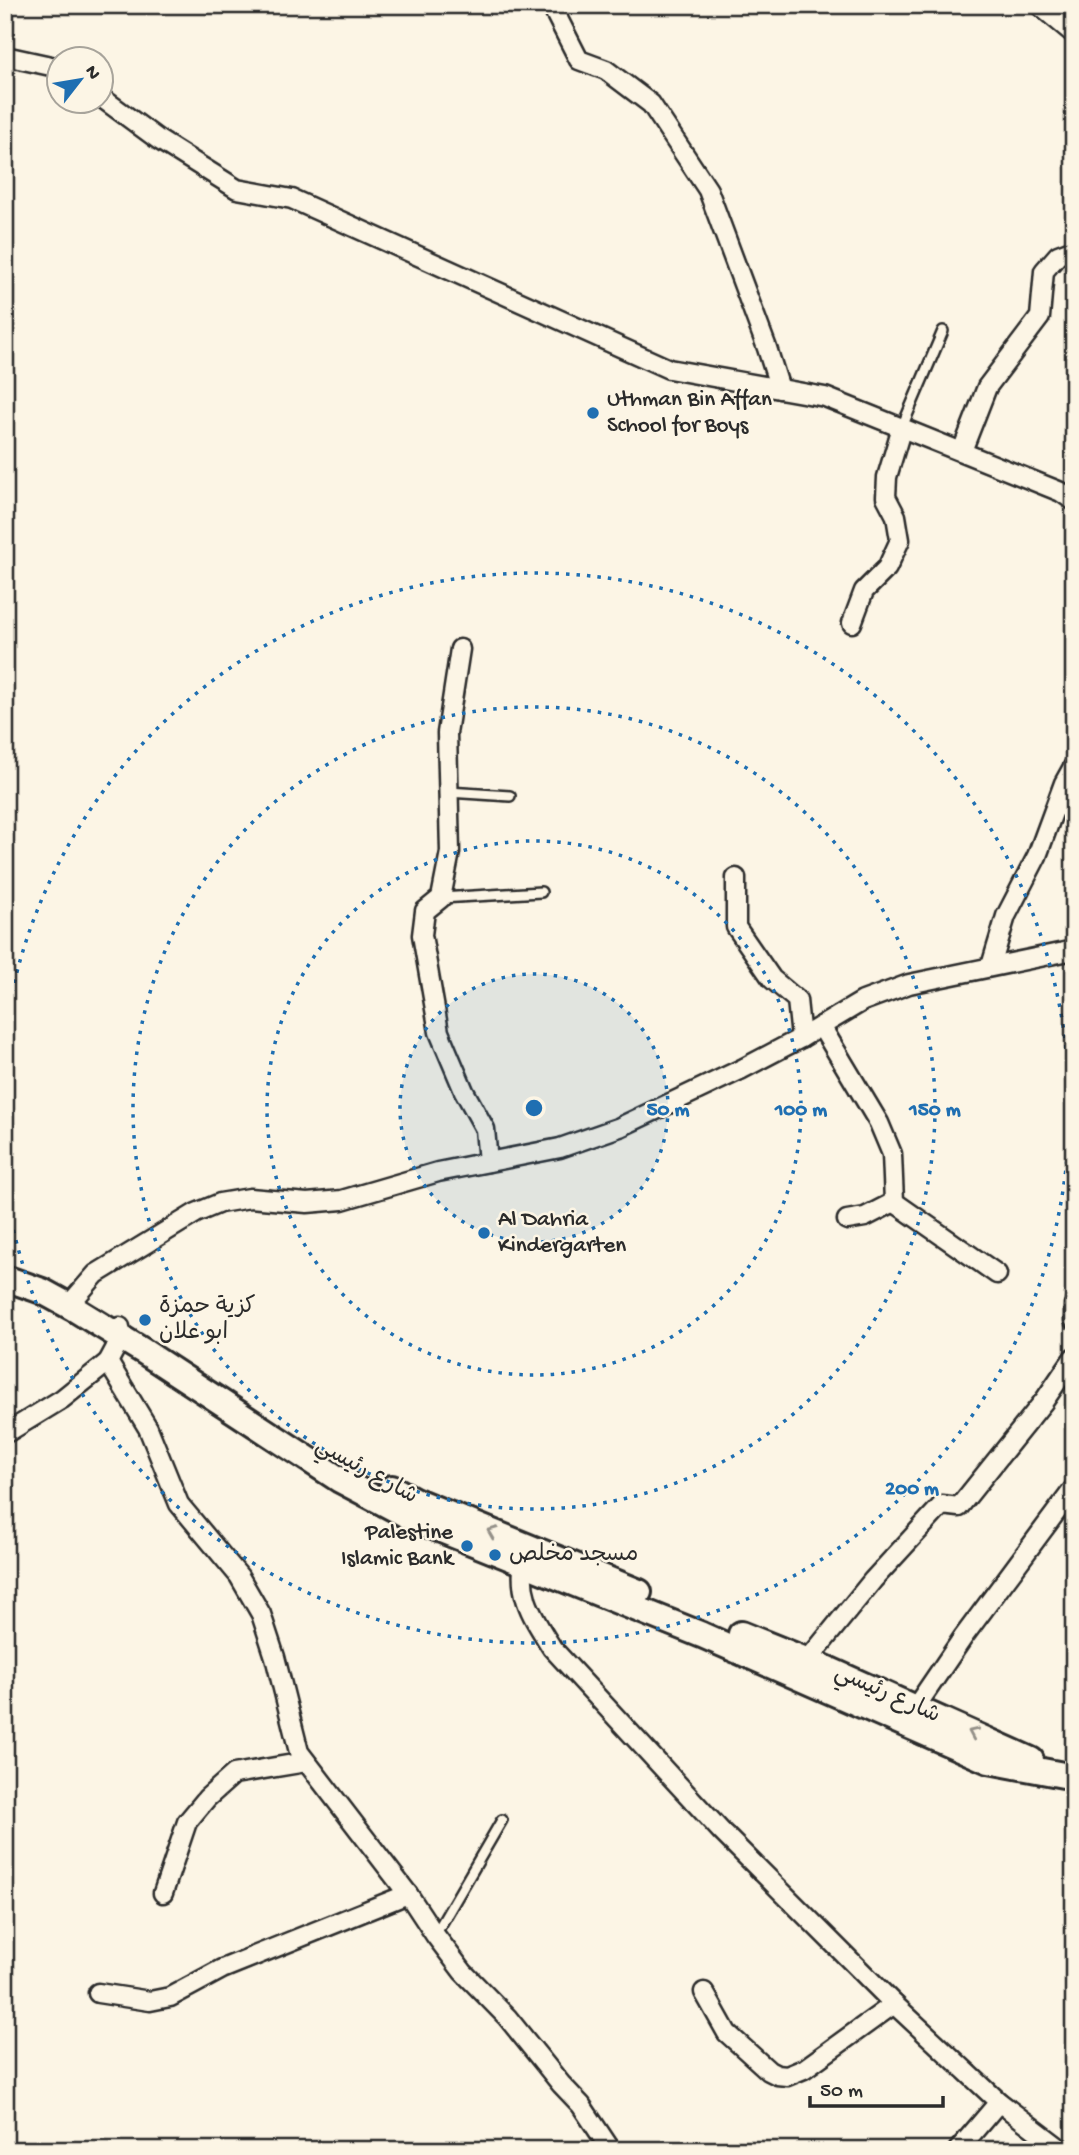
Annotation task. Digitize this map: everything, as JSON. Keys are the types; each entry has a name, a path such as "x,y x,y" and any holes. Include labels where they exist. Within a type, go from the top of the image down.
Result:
{"main road":[{"name":"شارع رئيسي","path":"5,1261 48,1279 74,1302 340,1480 414,1519 525,1555 807,1661 989,1761 1066,1774"},
{"name":"شارع رئيسي","path":"5,1278 74,1302"},
{"name":"شارع رئيسي","path":"525,1555 702,1635 912,1717"}],"street":[{"path":"551,5 579,60 606,70 651,104 708,190 780,389"},
{"path":"1039,5 1074,34"},
{"path":"5,56 46,65"},
{"path":"116,108 237,189 292,199 669,369 825,397 962,450 1061,492 1074,501"},
{"path":"962,450 987,387 1040,317 1044,271 1058,255 1074,249"},
{"path":"852,623 864,591 887,568 900,540 895,516 886,497 887,477 902,427"},
{"path":"460,649 447,733 450,852 441,898 425,911 422,935 439,1032 464,1091 485,1129 488,1162"},
{"path":"990,966 1006,916 1037,856 1064,783 1074,765"},
{"path":"736,878 736,927 772,979 797,1000 802,1038"},
{"path":"74,1302 96,1275 196,1213 220,1203 250,1198 324,1203 438,1172 560,1148 620,1127 743,1069 802,1038 863,1001 909,984 1074,950"},
{"path":"821,1027 879,1123 892,1154 894,1202"},
{"path":"847,1220 864,1217 894,1202"},
{"path":"894,1202 997,1275"},
{"path":"1074,1305 1074,1320"},
{"path":"8,1432 62,1399 108,1362 120,1331"},
{"path":"807,1661 873,1580 942,1505 958,1507 1044,1401 1074,1357"},
{"path":"108,1362 148,1428 179,1504 239,1576 261,1614 299,1752 408,1894 463,1972 506,2017 581,2105 611,2150"},
{"path":"912,1717 964,1636 1074,1488"},
{"path":"525,1555 522,1590 532,1616 552,1648 721,1831 894,2004 999,2102 1062,2150"},
{"path":"163,1893 187,1822 206,1798 234,1774 306,1762"},
{"path":"98,1993 150,2001 170,1997 222,1969 408,1894"},
{"path":"704,1992 727,2033 769,2071 782,2076 801,2071 894,2004"},
{"path":"958,2150 999,2102"}],"lane":[{"path":"902,427 943,331"},
{"path":"449,792 510,796"},
{"path":"441,898 541,892"},
{"path":"435,1935 502,1821"}],"place":[{"name":"Uthman Bin Affan School for Boys","path":"593,413"},
{"name":"Al Dahria Kindergarten","path":"484,1233"},
{"name":"كزية حمزة ابو علان","path":"145,1320"},
{"name":"Palestine Islamic Bank","path":"467,1546"},
{"name":"مسجد مخلص","path":"495,1555"}]}
